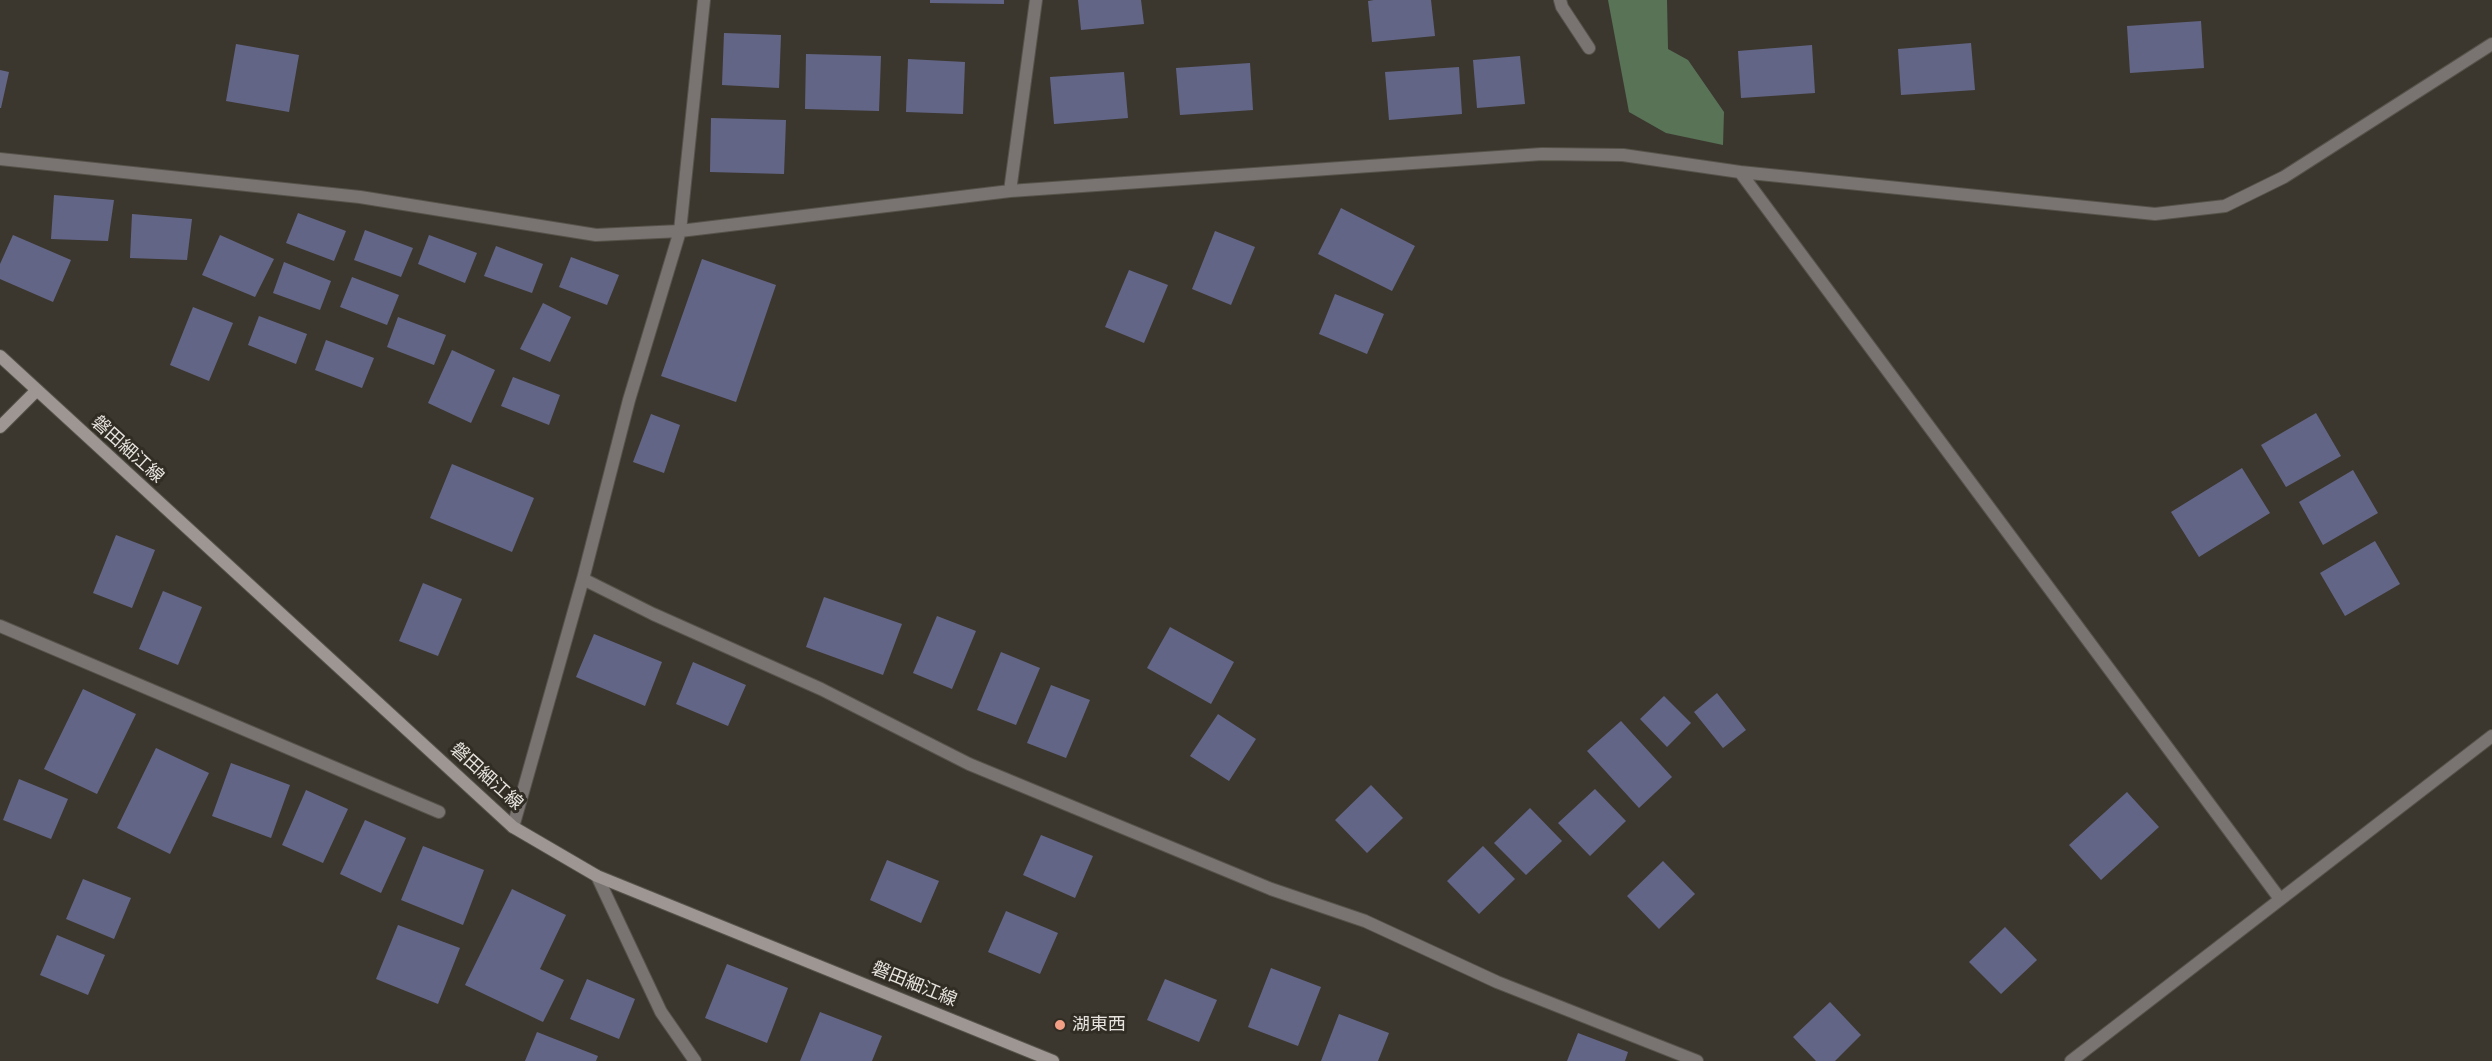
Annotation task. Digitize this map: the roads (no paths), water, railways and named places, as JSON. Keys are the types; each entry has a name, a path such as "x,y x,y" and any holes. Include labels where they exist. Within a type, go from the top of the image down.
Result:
{"main road":[{"name":"磐田細江線","path":"0,356 513,827 597,876 1053,1061"},
{"path":"0,427 36,391"}],"street":[{"path":"513,827 583,579 629,400 680,231 704,0"},
{"path":"1010,191 1036,0"},
{"path":"1560,0 1562,7 1589,48"},
{"path":"0,159 360,197 596,235 680,231 1010,191 1542,154 1623,155 1740,172 2155,214 2225,206 2284,177 2492,44"},
{"path":"1740,172 2280,899"},
{"path":"583,579 653,614 822,689 969,764 1271,889 1365,921 1497,982 1697,1061"},
{"path":"0,626 440,812"},
{"path":"2071,1061 2492,736"},
{"path":"597,876 661,1012 695,1061"}],"place":[{"name":"湖東西","path":"1060,1025"}]}
